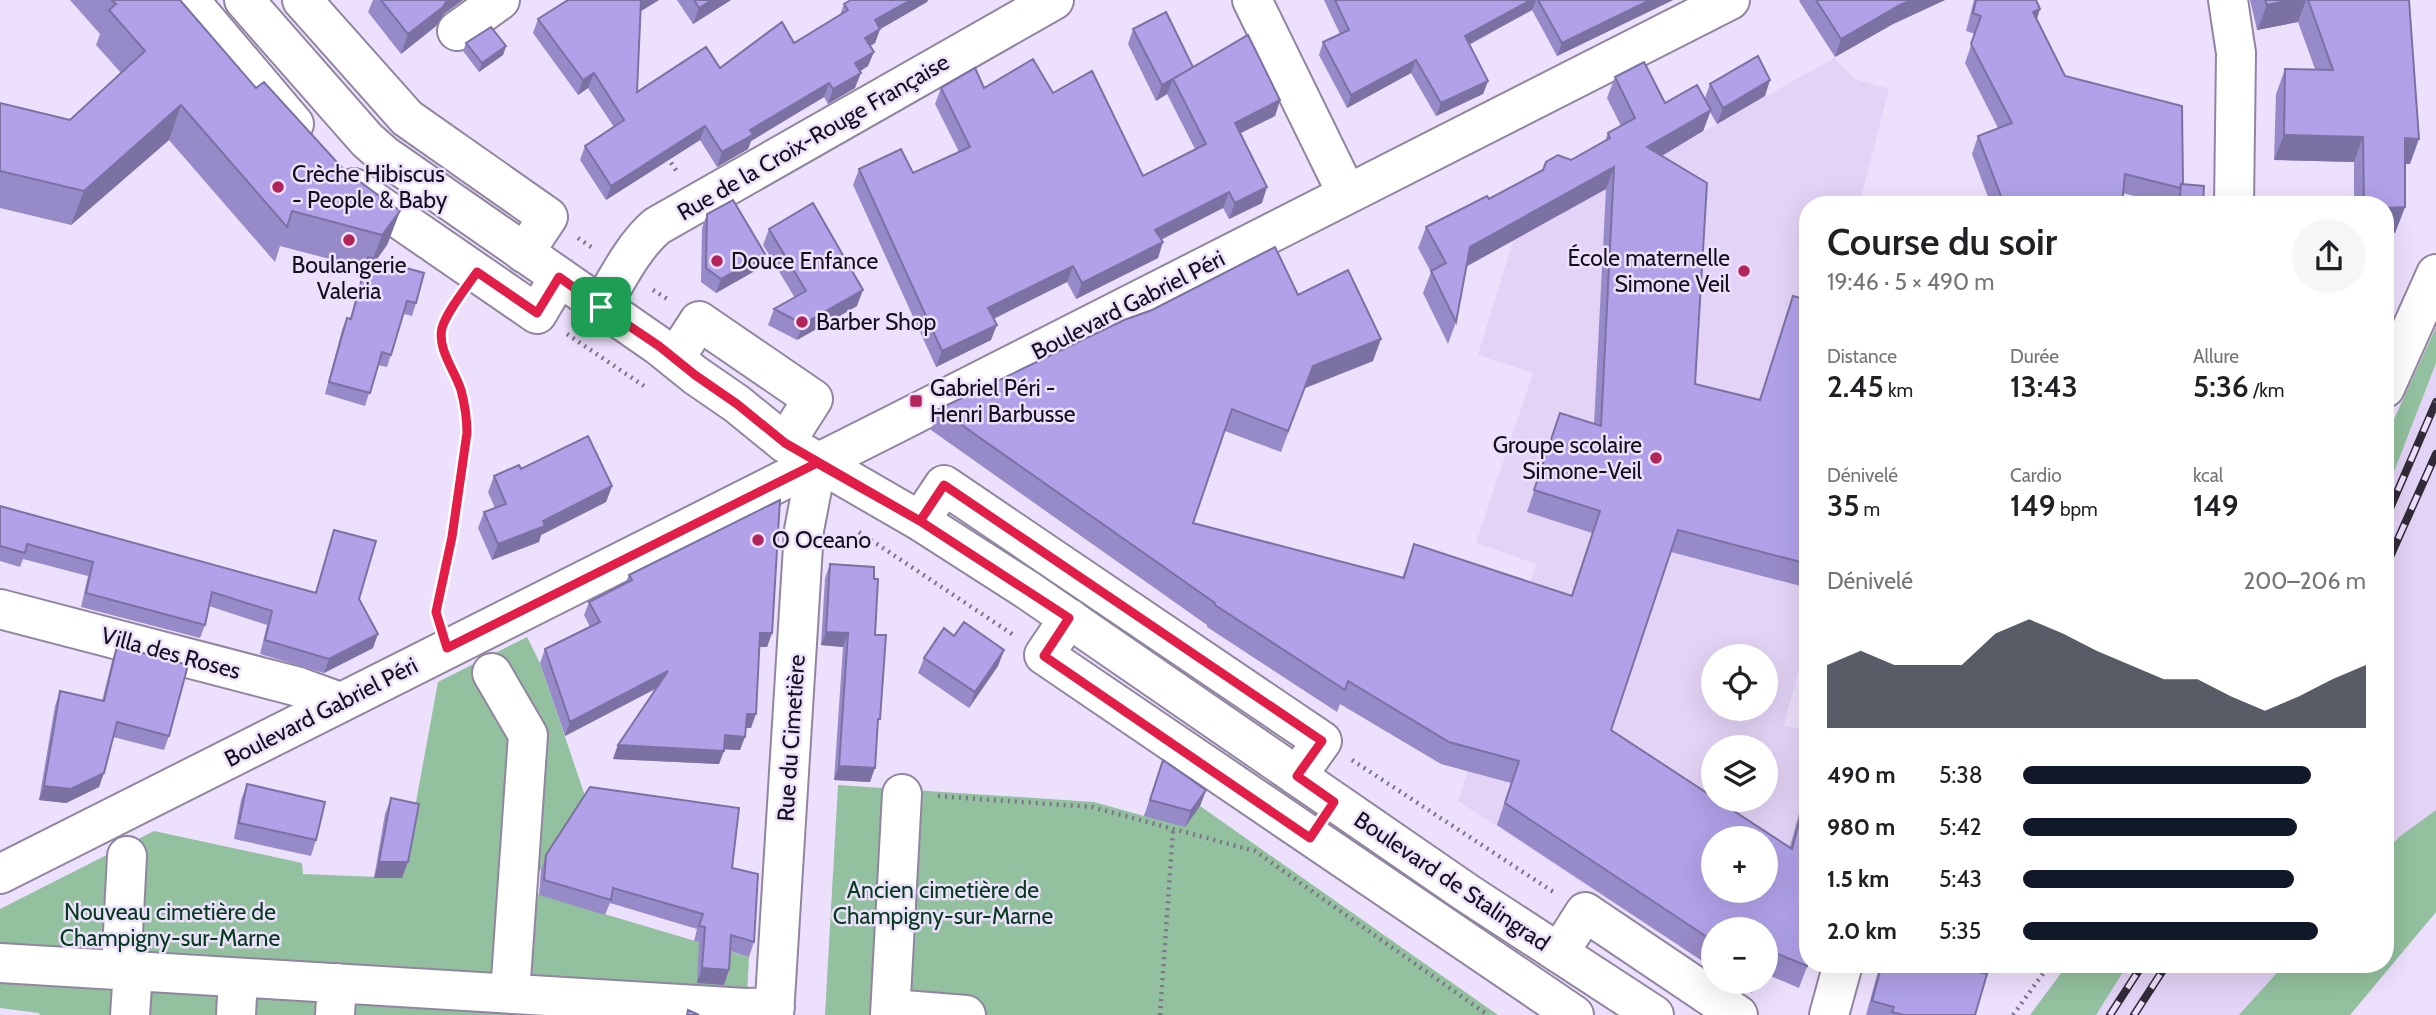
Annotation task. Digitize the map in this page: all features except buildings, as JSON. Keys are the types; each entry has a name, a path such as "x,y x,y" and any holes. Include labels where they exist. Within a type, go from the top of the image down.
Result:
{"street":[{"path":"189,0 323,157 361,194 537,313 559,277"},
{"name":"Boulevard de Stalingrad","path":"244,0 366,140 384,155 675,358 785,443 920,521 1069,618 1334,802 1654,1015"},
{"path":"302,0 407,118 548,217 524,253"},
{"path":"457,31 500,0"},
{"name":"Rue de la Croix-Rouge Française","path":"601,307 649,233 1054,0"},
{"path":"1252,0 1347,194"},
{"name":"Boulevard Gabriel Péri","path":"0,874 1730,0"},
{"path":"2228,0 2236,53 2234,196"},
{"path":"2394,368 2436,274"},
{"path":"675,358 699,321 813,398 785,443"},
{"name":"Rue du Cimetière","path":"774,1011 804,530 817,463"},
{"path":"920,521 944,485 1322,741 1297,776"},
{"name":"Villa des Roses","path":"0,609 299,687 340,702"},
{"path":"1069,618 1044,656 1574,1015"},
{"path":"492,673 528,734 510,994"},
{"path":"902,794 890,1012 966,1015"},
{"path":"1310,838 1334,802"},
{"path":"127,856 127,970 130,1015"},
{"path":"1559,953 1585,912 1738,1015"},
{"path":"0,963 238,978 336,999 460,1003 510,994 624,1008 746,1008 774,1011"},
{"path":"1829,1015 1841,973"},
{"path":"236,1015 238,978"}],"path":[{"path":"666,155 698,203"},
{"path":"447,648 436,612 452,537 467,419 460,387 443,349 441,335 443,324 477,272"},
{"path":"1322,741 1585,912"},
{"path":"902,794 1092,807 1255,851 1488,1015"},
{"path":"1160,1015 1172,830"},
{"path":"2013,1015 2043,973"}],"shaded area":[{"name":"Groupe scolaire Simone-Veil","path":"1834,58 1855,79 1889,89 1861,196 1799,196 1799,669 1784,725 1799,729 1799,814 1778,895 1778,826 1701,826 1701,903 1776,903 1772,917 1701,917 1701,961 1458,801 1536,564 1476,543 1533,373 1478,355 1514,238"},
{"path":"2436,327 2436,912 2394,962 2394,419"},
{"path":"2061,973 2385,973 2350,1015 2030,1015"}],"green space":[{"path":"2436,327 2436,363 2394,472 2394,419"},
{"name":"Nouveau cimetière de Champigny-sur-Marne","path":"527,637 540,663 586,799 527,891 749,957 746,1015 40,1015 0,1008 0,909 154,831 302,863 303,874 402,878 438,682"},
{"name":"Ancien cimetière de Champigny-sur-Marne","path":"1158,776 1498,1015 825,1015 838,785 1094,802 1144,816"},
{"path":"2436,810 2436,912 2394,962 2394,842"},
{"path":"2061,973 2122,973 2096,1015 2030,1015"},
{"path":"2277,973 2385,973 2350,1015 2239,1015"}],"railway":[{"path":"2394,499 2436,402"},
{"path":"2394,548 2436,454"},
{"path":"2110,1015 2137,973"},
{"path":"2134,1015 2161,973"}],"place":[{"name":"Crèche Hibiscus - People & Baby","path":"278,187"},
{"name":"Boulangerie Valeria","path":"349,240"},
{"name":"Douce Enfance","path":"717,261"},
{"name":"École maternelle Simone Veil","path":"1744,271"},
{"name":"Barber Shop","path":"802,322"},
{"name":"Gabriel Péri - Henri Barbusse","path":"916,401"},
{"name":"Groupe scolaire Simone-Veil","path":"1656,458"},
{"name":"O Oceano","path":"758,540"}],"route":[{"path":"601,307 559,277 537,313 477,272 443,324 443,349 460,387 467,419 452,537 436,612 447,648 817,463 895,506 920,521 944,485 1322,741 1297,776 1334,802 1310,838 1044,656 1069,618 920,521 817,463 785,443 659,346 601,307"}]}
